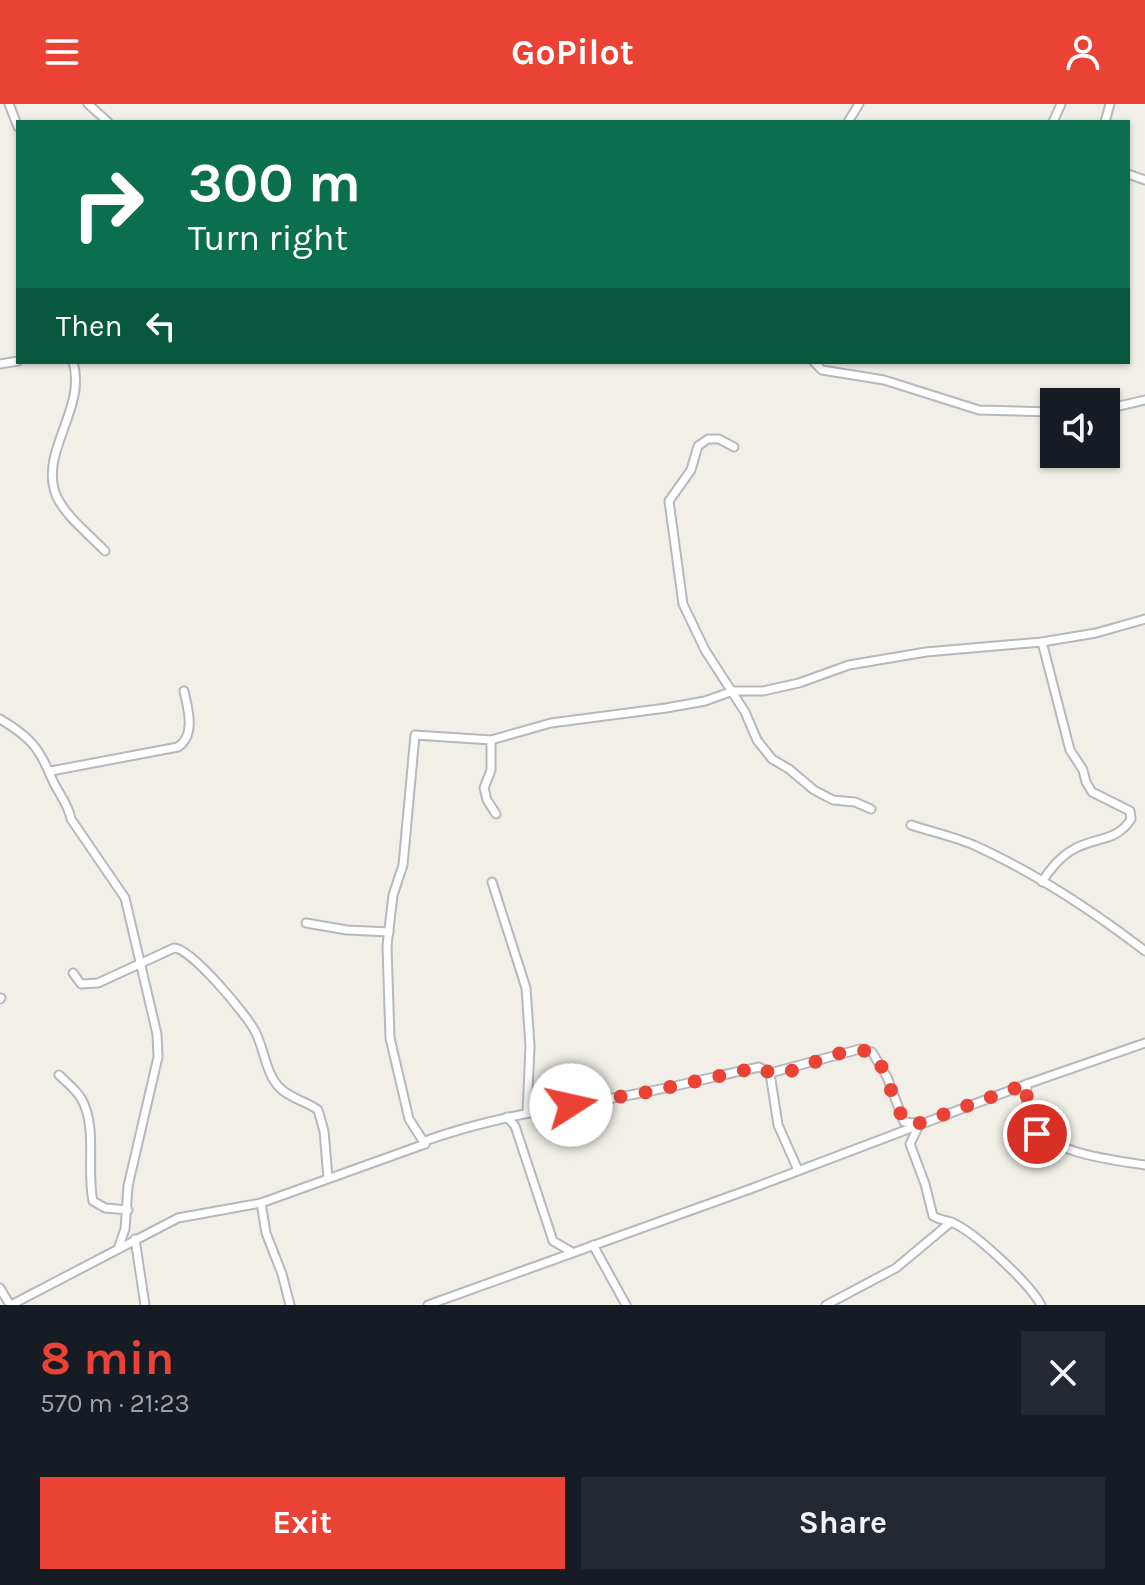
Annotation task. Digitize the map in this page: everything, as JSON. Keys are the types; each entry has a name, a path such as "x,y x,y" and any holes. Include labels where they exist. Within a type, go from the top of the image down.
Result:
{"street":[{"path":"88,104 106,120"},
{"path":"73,364 76,390 73,407 58,443 54,463 56,495 105,551"},
{"path":"816,364 822,370 884,380 979,410 1040,412"},
{"path":"1120,406 1145,400"},
{"path":"734,447 719,439 708,439 698,446 691,470 669,501 683,604 705,650 733,691 757,740 772,759 833,800 855,802 871,809"},
{"path":"425,1144 409,1119 390,1038 387,946 393,895 403,865 415,735 491,740 551,723 666,708 705,701 733,691 763,691 799,683 849,665 926,652 1042,642 1096,633 1145,619"},
{"path":"1042,642 1070,750 1083,770 1086,782 1092,792 1130,811 1131,819 1126,828 1109,839 1074,849 1048,871 1042,882"},
{"path":"51,771 178,747 189,734 184,691"},
{"path":"0,719 36,745 51,771 71,819 125,898 157,1034 158,1057 128,1186 128,1210 118,1249"},
{"path":"491,740 491,770 484,788 496,814"},
{"path":"911,825 975,845 1109,921 1145,951"},
{"path":"492,882 526,988 530,1046 523,1114 515,1126"},
{"path":"306,923 347,930 389,932"},
{"path":"73,973 78,982 98,983 174,948 181,948 211,975 255,1032 279,1087 318,1110 324,1131 328,1178"},
{"path":"428,1305 1145,1043"},
{"path":"0,1288 11,1305 178,1218 261,1203 425,1144 425,1141 447,1133 507,1117 648,1092 759,1067 770,1073 866,1050 878,1058 904,1122 920,1123"},
{"path":"770,1073 778,1125 798,1170"},
{"path":"59,1075 80,1097 87,1114 89,1184 93,1201 105,1208 128,1210"},
{"path":"1027,1084 1026,1122 1037,1134 1061,1147 1145,1165"},
{"path":"507,1117 515,1126 553,1241 572,1252"},
{"path":"920,1123 910,1144 933,1216 942,1222 951,1222 980,1243 1025,1282 1041,1305"},
{"path":"261,1203 266,1233 290,1305"},
{"path":"826,1305 896,1268 951,1222"},
{"path":"135,1239 145,1305"},
{"path":"593,1245 626,1305"}],"route":[{"path":"571,1105 648,1092 759,1067 770,1073 786,1070 860,1049 872,1052 878,1058 904,1122 920,1123 1027,1084 1026,1122 1037,1134"}]}
